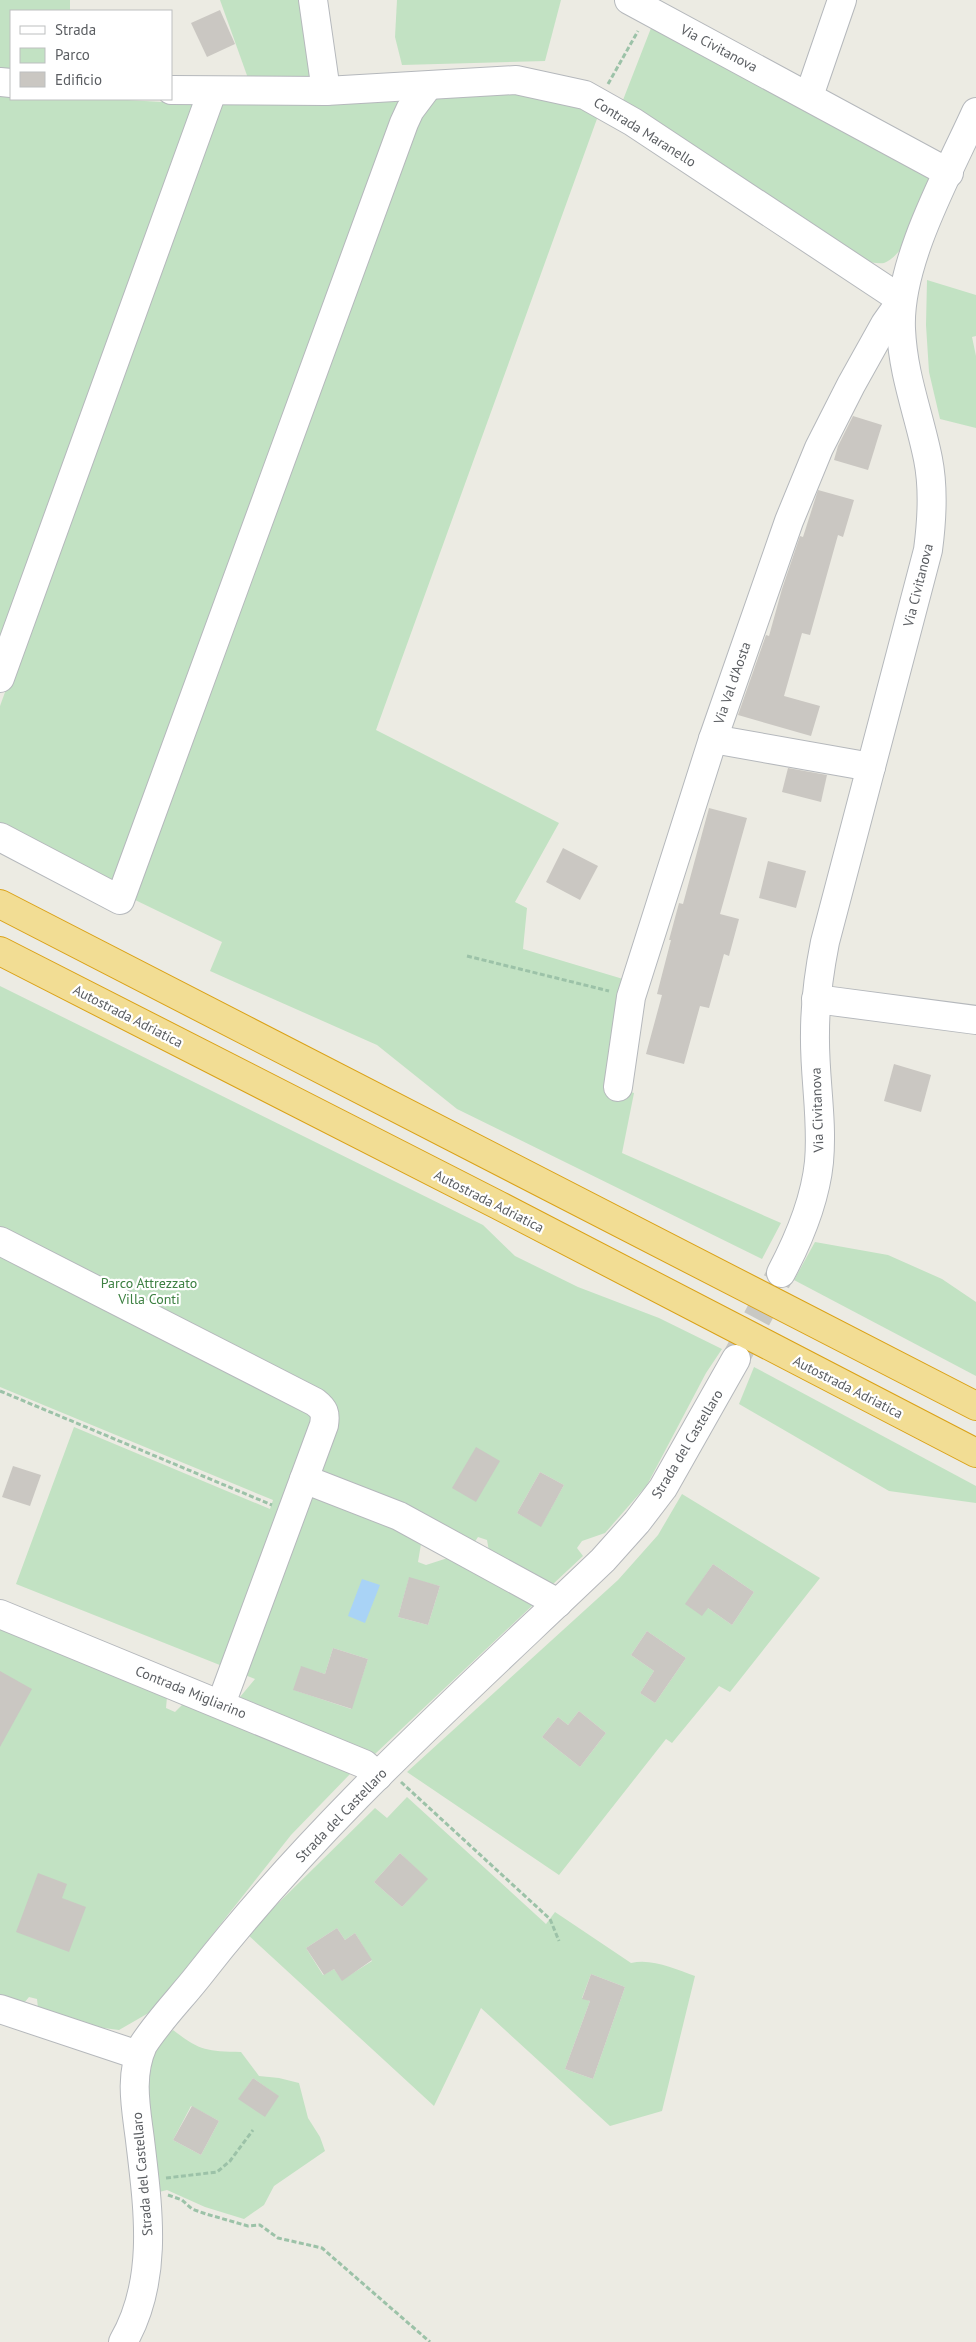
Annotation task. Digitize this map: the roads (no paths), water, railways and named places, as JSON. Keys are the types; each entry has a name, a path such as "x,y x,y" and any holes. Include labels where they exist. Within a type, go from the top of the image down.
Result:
{"highway":[{"path":"0,904 976,1406"},
{"name":"Autostrada Adriatica","path":"0,951 490,1201 976,1453"}],"street":[{"path":"313,0 326,91"},
{"path":"809,96 842,0"},
{"name":"Via Civitanova","path":"639,5 949,172"},
{"name":"Contrada Maranello","path":"172,90 212,92 326,91 516,80 585,95 633,122 902,300"},
{"path":"0,837 120,900 404,123 410,110 428,86"},
{"path":"0,678 212,92"},
{"name":"Via Civitanova","path":"781,1274 806,1219 818,1164 820,1131 815,1034 816,999 825,942 928,550 932,520 932,490 928,461 905,374 900,328 902,300 921,237 976,112"},
{"name":"Via Val d'Aosta","path":"618,1088 631,997 713,739 789,521 819,448 876,339 902,300"},
{"path":"713,739 871,767"},
{"path":"816,999 976,1020"},
{"path":"0,1241 322,1407 326,1415 324,1425 221,1704"},
{"name":"Strada del Castellaro","path":"123,2342 133,2326 146,2273 149,2216 134,2098 135,2071 138,2055 150,2034 226,1940 288,1870 382,1772 603,1560 637,1522 663,1488 736,1359"},
{"path":"304,1478 399,1516 558,1603"},
{"name":"Contrada Migliarino","path":"0,1614 382,1772"},
{"path":"0,2009 138,2055"}],"water":[{"path":"362,1579 380,1585 365,1623 348,1616"}],"tunnel":[{"path":"737,1356 781,1273"}],"park label":[{"name":"Parco Attrezzato Villa Conti","path":"149,1292"}]}
